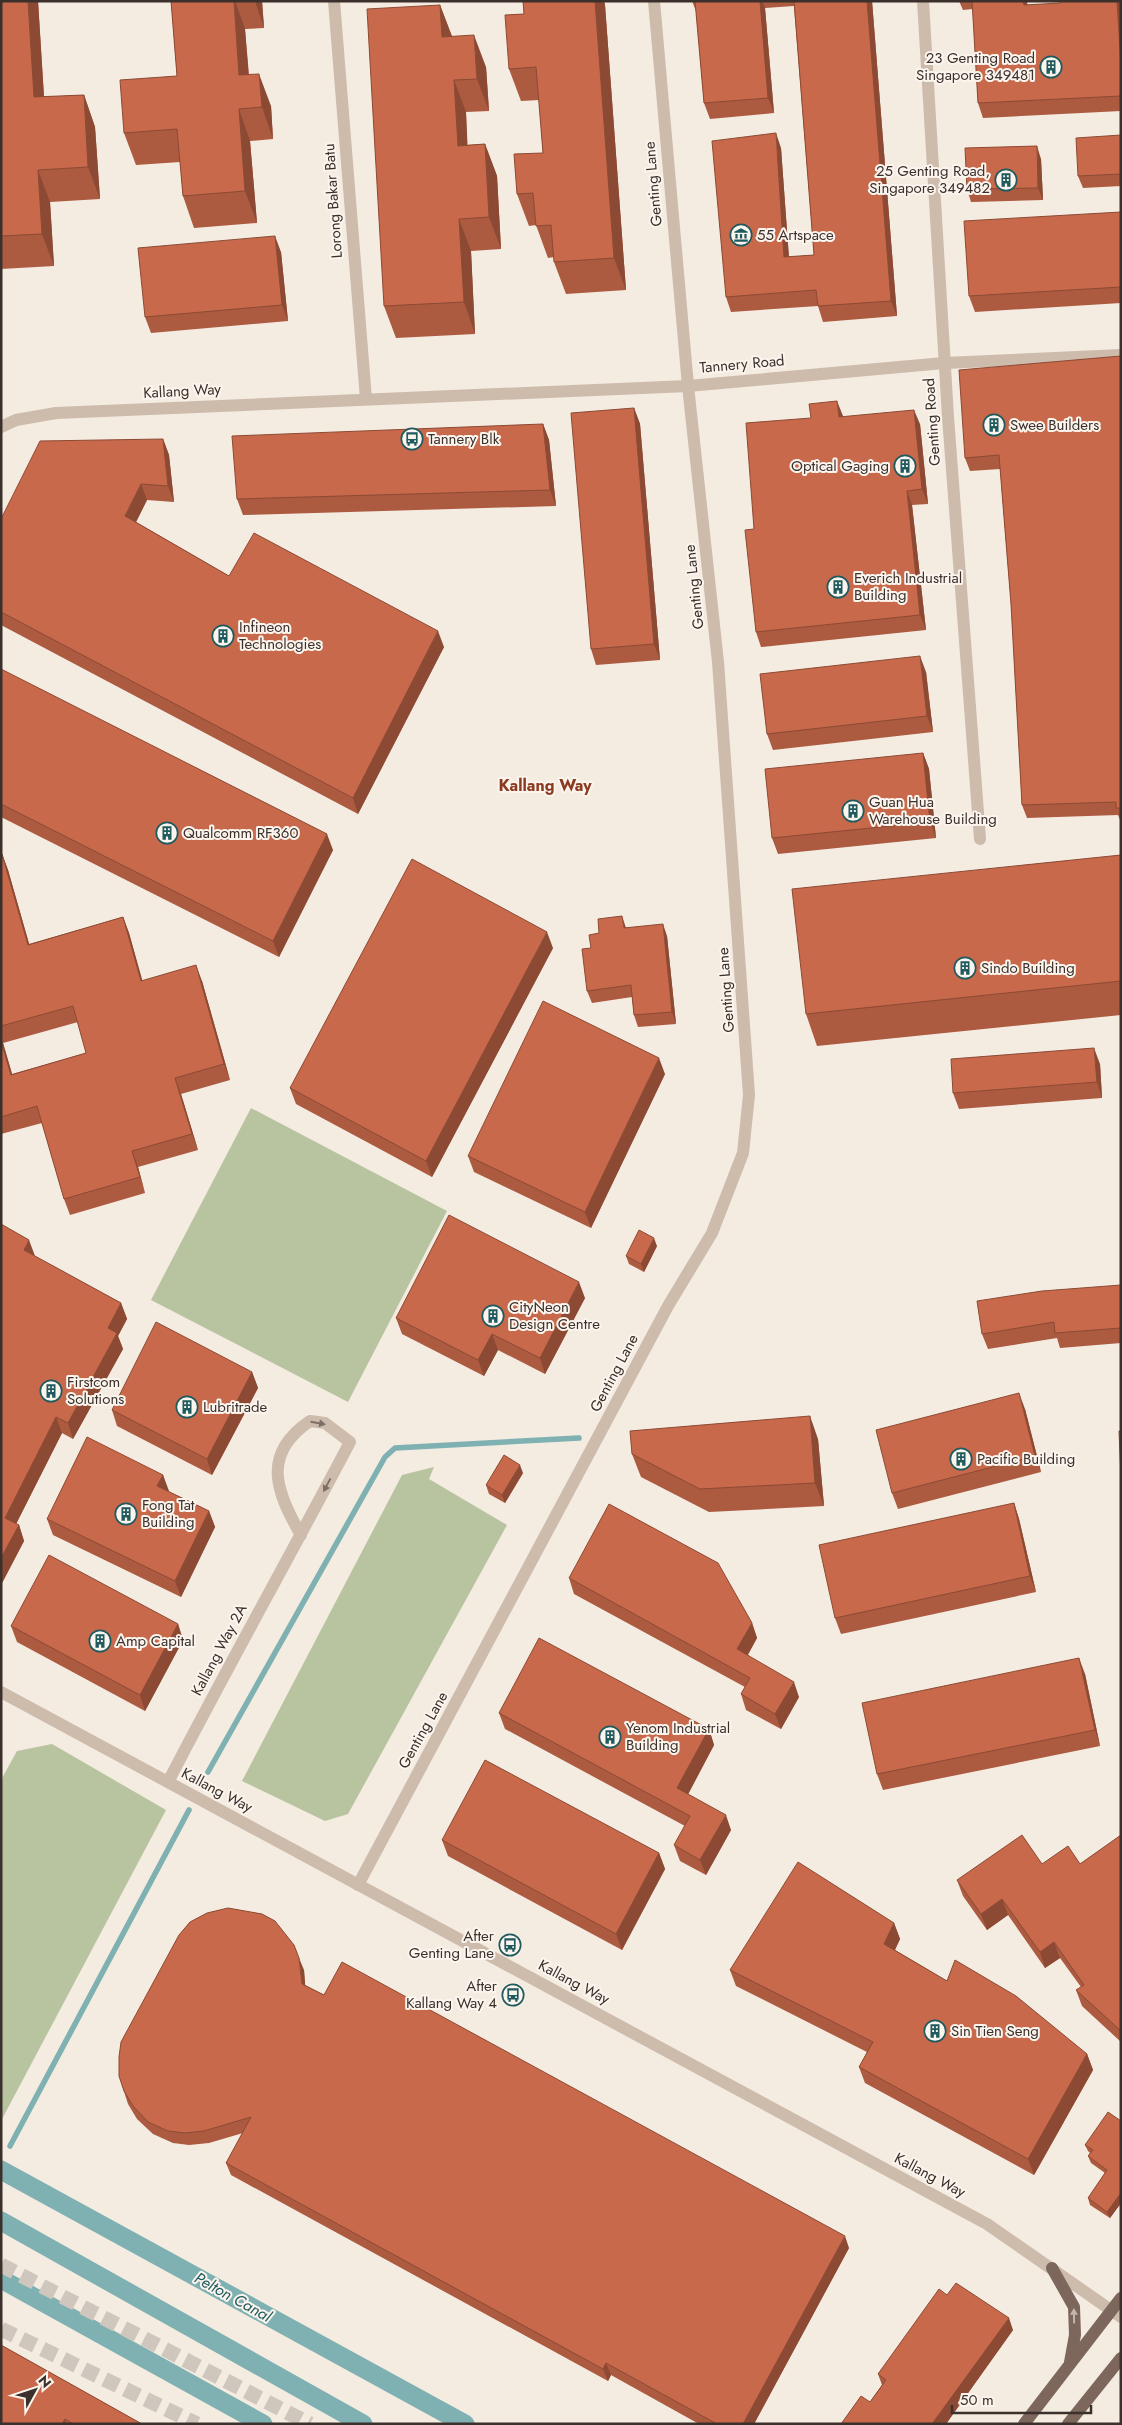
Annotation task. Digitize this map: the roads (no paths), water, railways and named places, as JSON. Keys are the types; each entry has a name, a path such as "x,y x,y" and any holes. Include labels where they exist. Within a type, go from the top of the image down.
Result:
{"main road":[{"path":"1052,2268 1074,2307 1075,2335 1069,2365"},
{"path":"1024,2424 1069,2365 1116,2314 1121,2298"},
{"path":"1068,2424 1121,2358"}],"street":[{"name":"Lorong Bakar Batu","path":"334,1 366,398"},
{"name":"Genting Lane","path":"358,1885 668,1306 712,1233 743,1153 749,1095 718,662 688,386 654,1"},
{"name":"Genting Road","path":"923,1 944,363 980,839"},
{"name":"Tannery Road","path":"366,398 688,386 944,363 1121,355"},
{"name":"Kallang Way","path":"1,427 16,420 56,413 366,398"},
{"name":"Kallang Way 2A","path":"168,1782 301,1535 350,1442 325,1423 310,1421 297,1430 280,1455 276,1476 284,1506 301,1535"},
{"name":"Kallang Way","path":"1,1692 987,2224 1116,2314"}],"waterway":[{"path":"208,1772 385,1457 395,1448 579,1438"},
{"path":"10,2146 189,1810"},
{"name":"Pelton Canal","path":"1,2170 465,2424"},
{"name":"Pelton Canal","path":"1,2221 363,2424"},
{"name":"Pelton Canal","path":"1,2279 263,2424"}],"tunnel":[{"path":"1,2265 310,2424"},
{"path":"1,2329 197,2424"}],"place":[{"name":"23 Genting Road Singapore 349481","path":"1051,67"},
{"name":"25 Genting Road, Singapore 349482","path":"1006,180"},
{"name":"55 Artspace","path":"741,235"},
{"name":"Swee Builders","path":"994,425"},
{"name":"Tannery Blk","path":"412,439"},
{"name":"Optical Gaging","path":"905,466"},
{"name":"Everich Industrial Building","path":"838,587"},
{"name":"Infineon Technologies","path":"223,636"},
{"name":"Guan Hua Warehouse Building","path":"853,811"},
{"name":"Qualcomm RF360","path":"167,833"},
{"name":"Sindo Building","path":"965,968"},
{"name":"CityNeon Design Centre","path":"493,1316"},
{"name":"Firstcom Solutions","path":"51,1391"},
{"name":"Lubritrade","path":"187,1407"},
{"name":"Pacific Building","path":"961,1459"},
{"name":"Fong Tat Building","path":"126,1514"},
{"name":"Amp Capital","path":"100,1641"},
{"name":"Yenom Industrial Building","path":"610,1737"},
{"name":"After Genting Lane","path":"510,1945"},
{"name":"After Kallang Way 4","path":"513,1995"},
{"name":"Sin Tien Seng","path":"935,2031"}],"district":[{"name":"Kallang Way","path":"545,785"}]}
